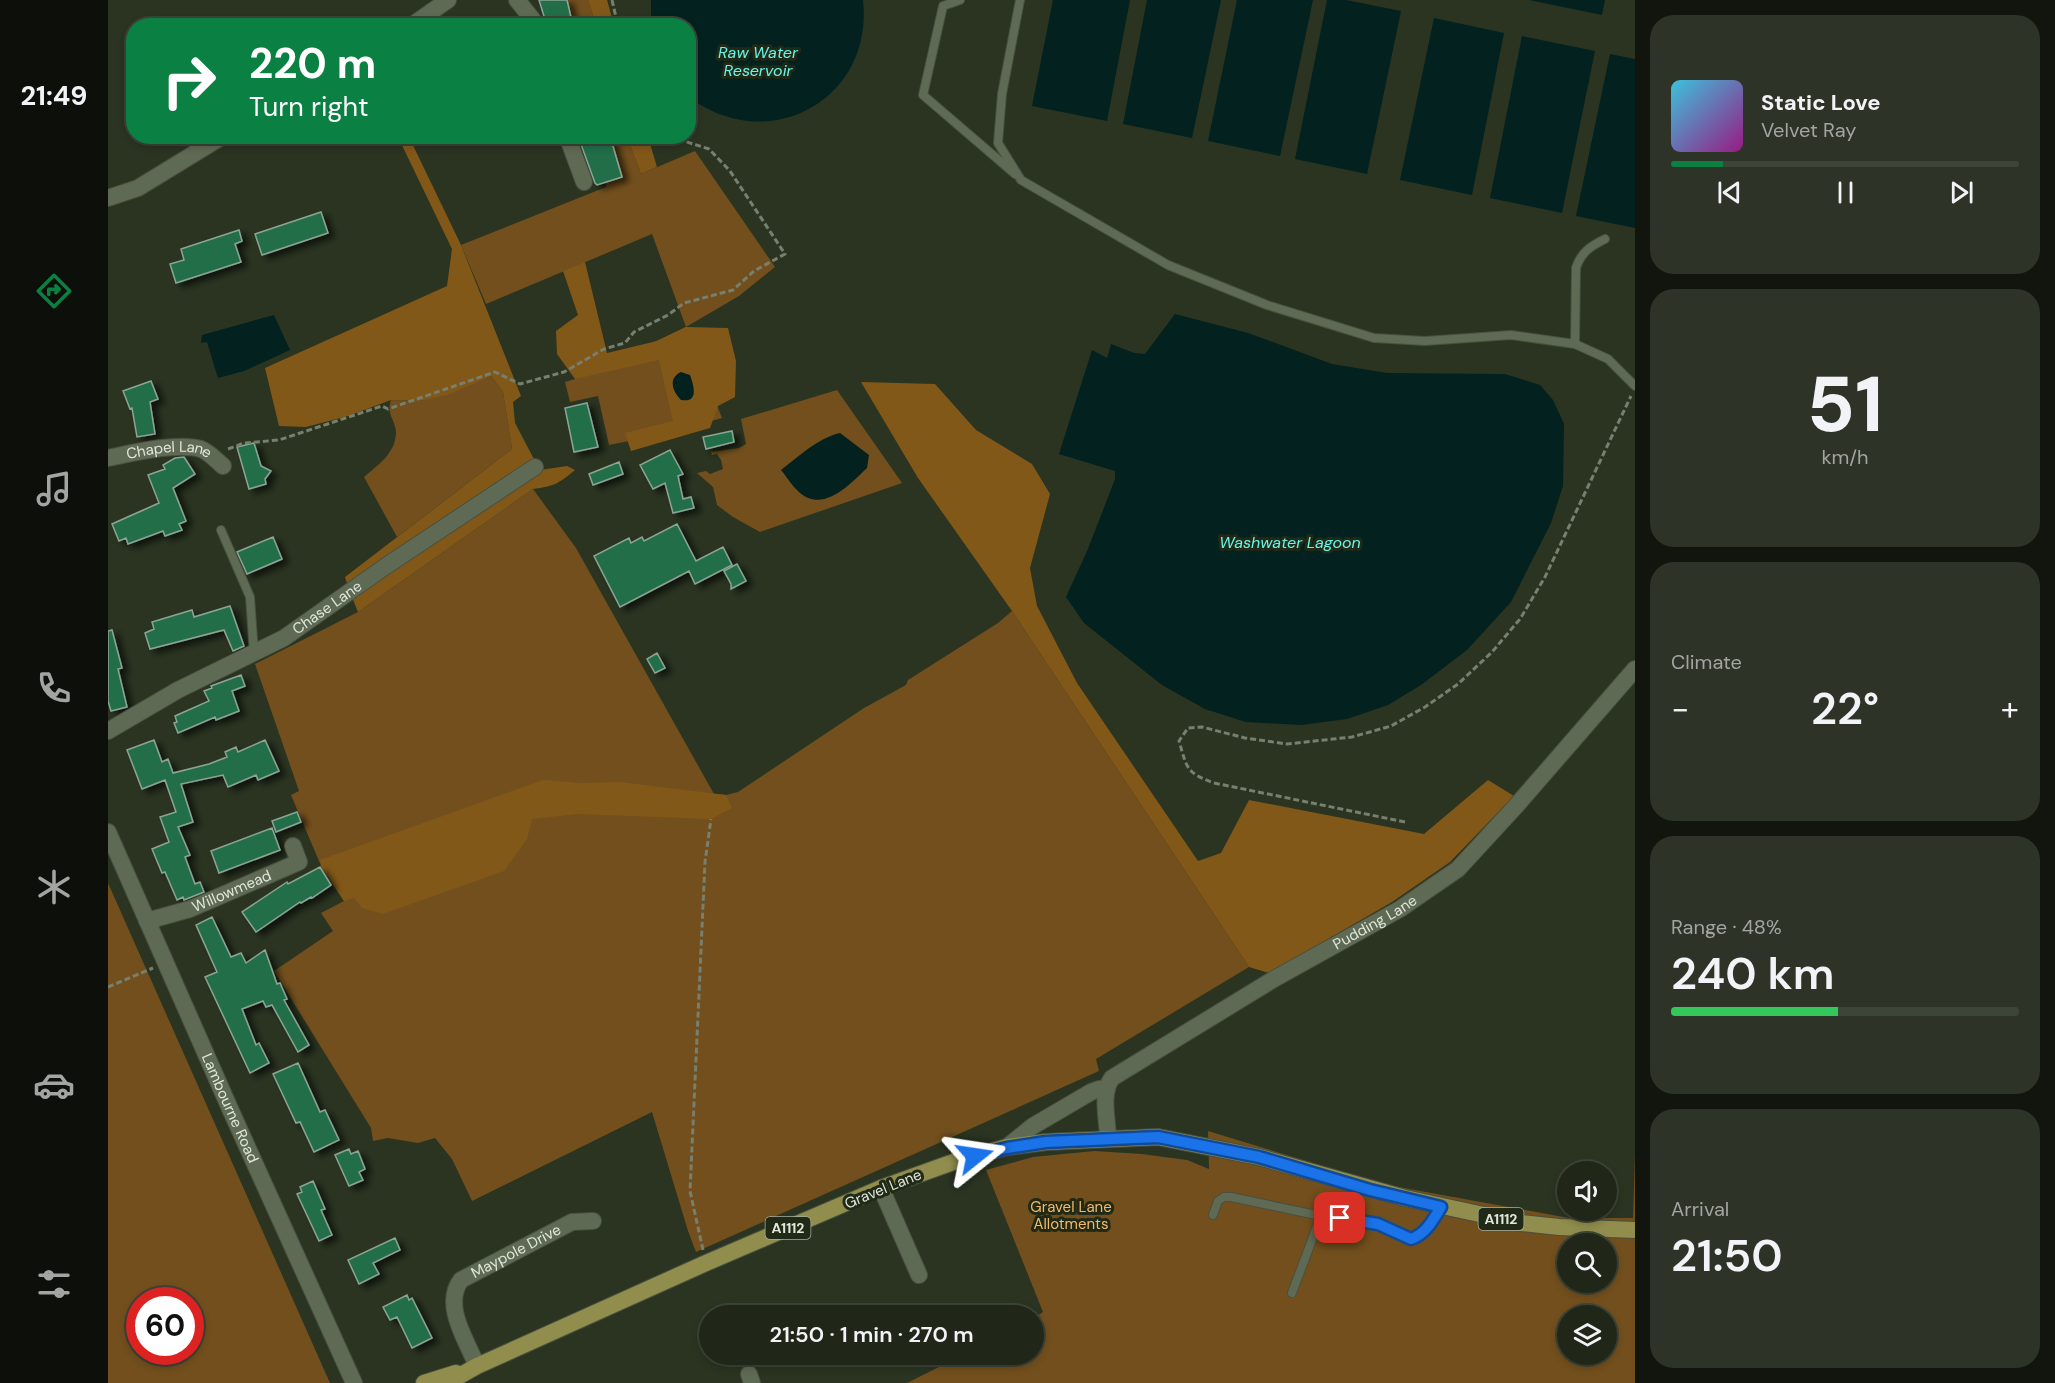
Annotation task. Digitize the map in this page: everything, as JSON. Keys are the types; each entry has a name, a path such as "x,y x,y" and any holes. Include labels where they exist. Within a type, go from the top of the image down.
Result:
{"main road":[{"name":"Gravel Lane","path":"447,1383 475,1367 706,1263 881,1188 959,1160 1007,1148 1046,1142 1158,1137 1259,1157 1370,1190 1521,1223 1635,1230"},
{"name":"Gravel Lane","path":"424,1383 475,1367"}],"street":[{"path":"422,18 448,0"},
{"path":"517,0 531,18"},
{"path":"108,198 138,188 210,144"},
{"path":"570,144 585,182"},
{"name":"Chapel Lane","path":"108,458 171,447 202,450 224,466"},
{"name":"Chase Lane","path":"108,731 178,690 284,638 535,467"},
{"name":"Pudding Lane","path":"1107,1089 1108,1083 1120,1072 1274,980 1400,909 1458,868 1516,806 1635,669"},
{"name":"Lambourne Road","path":"108,832 354,1383"},
{"name":"Willowmead","path":"147,921 190,909 299,862 293,846"},
{"path":"1007,1148 1041,1122 1099,1089 1107,1089 1108,1139"},
{"path":"881,1188 919,1275"},
{"name":"Maypole Drive","path":"475,1367 453,1309 455,1288 460,1280 572,1222 593,1221"}],"lane":[{"path":"960,0 943,6 923,95 1021,180 1168,265 1267,305 1374,338 1425,341 1511,335 1575,344 1608,359 1635,387"},
{"path":"1020,0 1002,94 998,142 1021,180"},
{"path":"1575,344 1576,267 1580,256 1605,239"},
{"path":"221,530 250,597 254,653"},
{"path":"1213,1215 1218,1201 1224,1197 1321,1216 1378,1224 1411,1239 1419,1236 1428,1227 1441,1207"},
{"path":"1292,1293 1321,1216"}],"path":[{"path":"612,0 616,18"},
{"path":"202,450 232,448 244,443 279,440 382,406 388,409 495,372 520,384 564,372 604,349 625,343 634,332 668,315 684,303 733,290 754,271 785,254 730,171 709,149 693,144"},
{"path":"1406,822 1214,783 1196,776 1186,765 1179,741 1188,728 1202,727 1245,738 1287,744 1352,736 1391,726 1425,707 1458,684 1492,652 1520,619 1545,577 1635,387"},
{"path":"706,1263 690,1191 705,862 711,819"},
{"path":"108,987 155,966"}],"green space":[{"path":"567,0 588,0 594,18 571,18"},
{"path":"607,144 630,144 641,174 695,151 775,267 739,296 686,327 652,234 486,304 461,245 606,187"},
{"path":"686,327 722,418 673,432 609,445 598,396 570,402 565,382"},
{"path":"491,376 503,392 512,449 397,537 364,477 385,458 393,446 396,432 390,413 391,400 421,401"},
{"path":"837,390 902,483 760,532 717,505 713,487 697,473 706,471 710,474 723,469 717,454 712,455 711,452 739,448 746,444 741,419"},
{"path":"533,489 576,548 714,794 726,795 738,792 864,708 906,685 908,680 998,623 1012,611 1249,967 1096,1059 1099,1071 696,1252 652,1112 472,1201 452,1159 435,1138 418,1143 388,1138 373,1141 371,1128 274,971 333,931 321,913 344,901 322,868 291,795 299,791 255,664 358,612"},
{"path":"108,883 330,1383 108,1383"},
{"name":"Gravel Lane Allotments","path":"1208,1131 1382,1184 1557,1216 1557,1221 1617,1221 1617,1218 1633,1218 1635,1154 1635,1383 907,1383 943,1365 1044,1365 1044,1305 1040,1305 986,1170 1033,1157 1094,1151 1187,1160 1209,1169"}],"shaded area":[{"path":"588,0 607,0 612,18 594,18"},
{"path":"401,144 412,144 461,245 521,396 513,402 515,423 535,461 348,587 345,577 512,449 503,392 491,376 447,395 420,401 391,400 348,416 306,427 279,426 265,368 447,286 452,249"},
{"path":"630,144 650,144 657,167 641,174"},
{"path":"585,262 607,353 657,341 686,327 728,328 736,361 735,397 718,406 710,428 631,451 625,433 673,421 659,360 575,379 557,354 556,331 578,315 563,271"},
{"path":"861,382 935,384 976,430 1032,464 1050,494 1030,568 1037,606 1077,683 1198,861 1221,853 1249,800 1424,834 1488,780 1514,796 1450,862 1392,902 1269,973 1249,967 1012,611 918,478"},
{"path":"567,466 575,470 556,484 533,489 358,612 352,597 540,470"},
{"path":"543,780 579,783 620,782 726,795 732,808 711,819 578,814 532,819 527,839 504,871 383,914 362,908 354,898 344,901 322,868 320,860"}],"water":[{"name":"Raw Water Reservoir","path":"651,0 863,0 862,35 852,66 834,90 810,108 782,119 751,121 720,114 696,101 696,18 651,18"},
{"path":"1053,0 1130,0 1107,121 1032,106"},
{"path":"1147,0 1221,0 1192,138 1123,124"},
{"path":"1237,0 1313,0 1280,156 1208,141"},
{"path":"1327,0 1346,0 1401,11 1367,174 1295,159"},
{"path":"1529,0 1605,0 1602,15"},
{"path":"1434,18 1504,33 1472,195 1400,180"},
{"path":"1522,36 1595,51 1562,213 1490,198"},
{"path":"1610,54 1635,59 1635,228 1576,216"},
{"name":"Washwater Lagoon","path":"1175,314 1248,333 1332,364 1387,373 1505,374 1540,385 1553,400 1564,424 1563,486 1551,523 1511,602 1467,650 1421,685 1388,705 1347,719 1301,725 1246,722 1205,709 1162,685 1084,623 1066,597 1088,549 1115,479 1115,471 1059,454 1092,350 1107,358 1111,344 1134,353 1145,354"},
{"path":"274,315 290,350 244,371 218,378 207,342 201,343 202,335"},
{"path":"681,372 690,375 694,393 691,399 681,400 675,393 673,381"},
{"path":"840,433 869,455 867,468 836,494 817,500 808,498 796,490 781,470 816,443"}],"building":[{"path":"539,0 567,0 571,18 545,18"},
{"path":"581,144 612,144 622,177 597,185"},
{"path":"321,212 328,233 262,255 255,234"},
{"path":"239,230 242,241 235,244 241,262 176,283 170,264 184,260 181,249"},
{"path":"151,381 158,399 150,402 155,434 137,437 132,408 130,409 123,391"},
{"path":"587,403 598,447 574,452 565,408"},
{"path":"732,431 734,442 706,449 703,437"},
{"path":"254,443 261,466 271,471 265,479 266,484 249,489 237,447"},
{"path":"670,450 683,474 678,476 683,499 691,497 694,508 673,513 665,483 653,489 640,465"},
{"path":"184,457 195,474 173,488 186,521 179,524 182,530 165,536 163,531 128,544 126,538 119,541 112,524 159,503 148,475 165,469 163,465 175,458"},
{"path":"619,462 623,474 593,485 589,474"},
{"path":"677,524 696,561 723,547 732,565 695,584 689,571 620,607 594,556 629,538 631,543 642,537 644,541"},
{"path":"273,537 282,559 247,574 237,552"},
{"path":"737,564 746,581 731,589 731,584 724,571"},
{"path":"230,606 244,646 233,651 224,630 150,649 145,633 154,629 152,622 192,610 194,617"},
{"path":"112,630 122,668 118,669 127,707 111,711 108,701 108,631"},
{"path":"657,653 665,668 655,673 647,659"},
{"path":"241,675 245,686 232,691 239,711 216,720 215,717 178,733 174,723 177,722 175,716 209,701 204,691 212,688 211,686"},
{"path":"154,740 162,762 168,759 173,773 209,764 227,757 225,752 236,747 238,752 265,740 279,771 258,780 256,775 228,787 223,775 181,784 193,822 178,827 190,855 185,857 195,884 200,882 204,892 184,900 183,897 177,900 152,849 169,842 160,817 176,812 165,780 142,789 127,750"},
{"path":"297,812 301,822 276,832 272,821"},
{"path":"272,828 280,850 219,873 211,851"},
{"path":"320,867 331,885 312,898 300,902 256,932 242,912 287,882 288,884"},
{"path":"212,917 231,957 241,953 246,963 265,950 277,984 280,983 287,999 284,1000 309,1045 298,1052 272,1005 266,1007 263,1001 242,1009 256,1045 259,1043 269,1063 250,1073 205,977 217,972 196,925"},
{"path":"298,1063 320,1112 325,1110 339,1140 314,1152 300,1122 296,1123 273,1074"},
{"path":"349,1149 351,1154 358,1151 365,1169 359,1172 363,1180 349,1186 335,1155"},
{"path":"313,1181 325,1209 321,1210 332,1235 319,1241 297,1194 302,1192 300,1187"},
{"path":"395,1238 400,1250 373,1263 379,1274 359,1284 348,1260"},
{"path":"407,1295 409,1300 412,1298 432,1338 412,1348 397,1317 390,1320 383,1307"}],"route":[{"path":"975,1156 1046,1142 1158,1137 1259,1157 1370,1190 1441,1207 1428,1227 1419,1236 1411,1239 1378,1224 1340,1218"}]}
